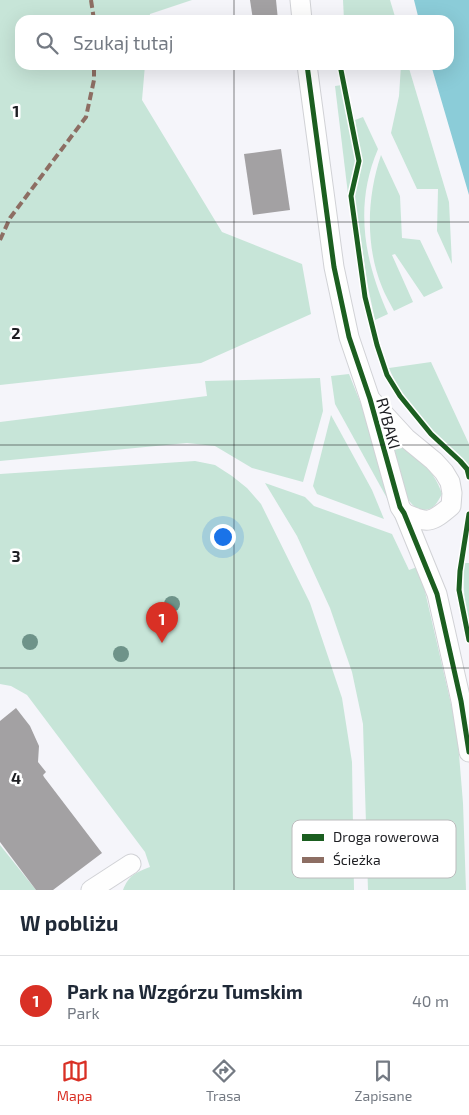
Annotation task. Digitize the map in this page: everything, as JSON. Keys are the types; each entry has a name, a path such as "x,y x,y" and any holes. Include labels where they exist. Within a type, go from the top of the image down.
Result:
{"street":[{"path":"300,0 302,15"},
{"name":"RYBAKI","path":"308,70 334,267 349,337 370,398 400,507 436,594 461,701 469,752"},
{"path":"370,398 406,438 434,461 450,482 452,493 451,506 440,515 431,520 420,520 404,513"},
{"path":"91,890 131,864"}],"green space":[{"path":"0,0 192,0 150,15 15,15 15,70 145,70 142,100 222,232 302,264 311,314 201,363 0,385"},
{"path":"343,0 390,0 394,15 344,15"},
{"path":"401,70 409,70 449,202 452,264 437,231 438,189 417,189 391,133 399,96"},
{"path":"342,85 356,162 348,194 335,86"},
{"path":"363,117 378,149 366,191 365,232 373,273 388,314 375,320 354,195 362,163 355,120"},
{"path":"381,155 400,196 402,238 420,240 443,288 424,297 395,254 392,255 413,302 394,311 383,290 377,271 371,238 370,221 373,187"},
{"path":"431,362 469,444 469,468 413,408 397,385 389,368"},
{"path":"349,374 365,414 388,500 335,404 331,376"},
{"path":"320,378 323,411 303,482 252,468 215,446 187,443 0,461 0,422 207,396 205,381"},
{"path":"331,415 372,490 384,519 317,494 313,486"},
{"path":"386,429 419,458 433,475 442,494 433,507 423,510 415,507 409,499 398,476"},
{"path":"195,461 215,465 232,476 247,488 261,504 310,603 342,698 352,762 353,820 292,820 292,878 354,878 354,890 123,890 133,875 150,867 145,852 27,695 11,686 0,684 0,474"},
{"path":"265,483 305,497 314,506 392,534 409,570 417,567 424,587 457,730 463,803 466,890 368,890 368,878 456,878 456,820 366,820 363,724 352,672 330,608 297,536"},
{"path":"464,563 469,563 469,626 464,594"},
{"path":"0,845 36,890 0,890"}],"water":[{"path":"414,0 469,0 469,195 432,70 454,70 454,15 418,15"}],"building":[{"path":"250,0 276,0 278,15 252,15"},
{"path":"281,149 290,210 253,215 244,154"},
{"path":"16,708 30,726 39,746 38,762 46,772 43,775 44,777 102,853 53,890 36,890 0,842 0,721"}],"marked path":[{"path":"91,0 93,15"},
{"path":"0,240 10,218 86,117 94,80 94,70"}],"cycle path":[{"path":"308,70 334,267 349,337 370,399 400,507 437,594 461,701 469,752"},
{"path":"341,70 359,161 351,196 365,297 377,345 387,375 400,396 431,434 467,469 469,477"},
{"path":"469,514 459,590 469,640"}],"place":[{"name":"Park na Wzgórzu Tumskim","path":"162,643"}]}
